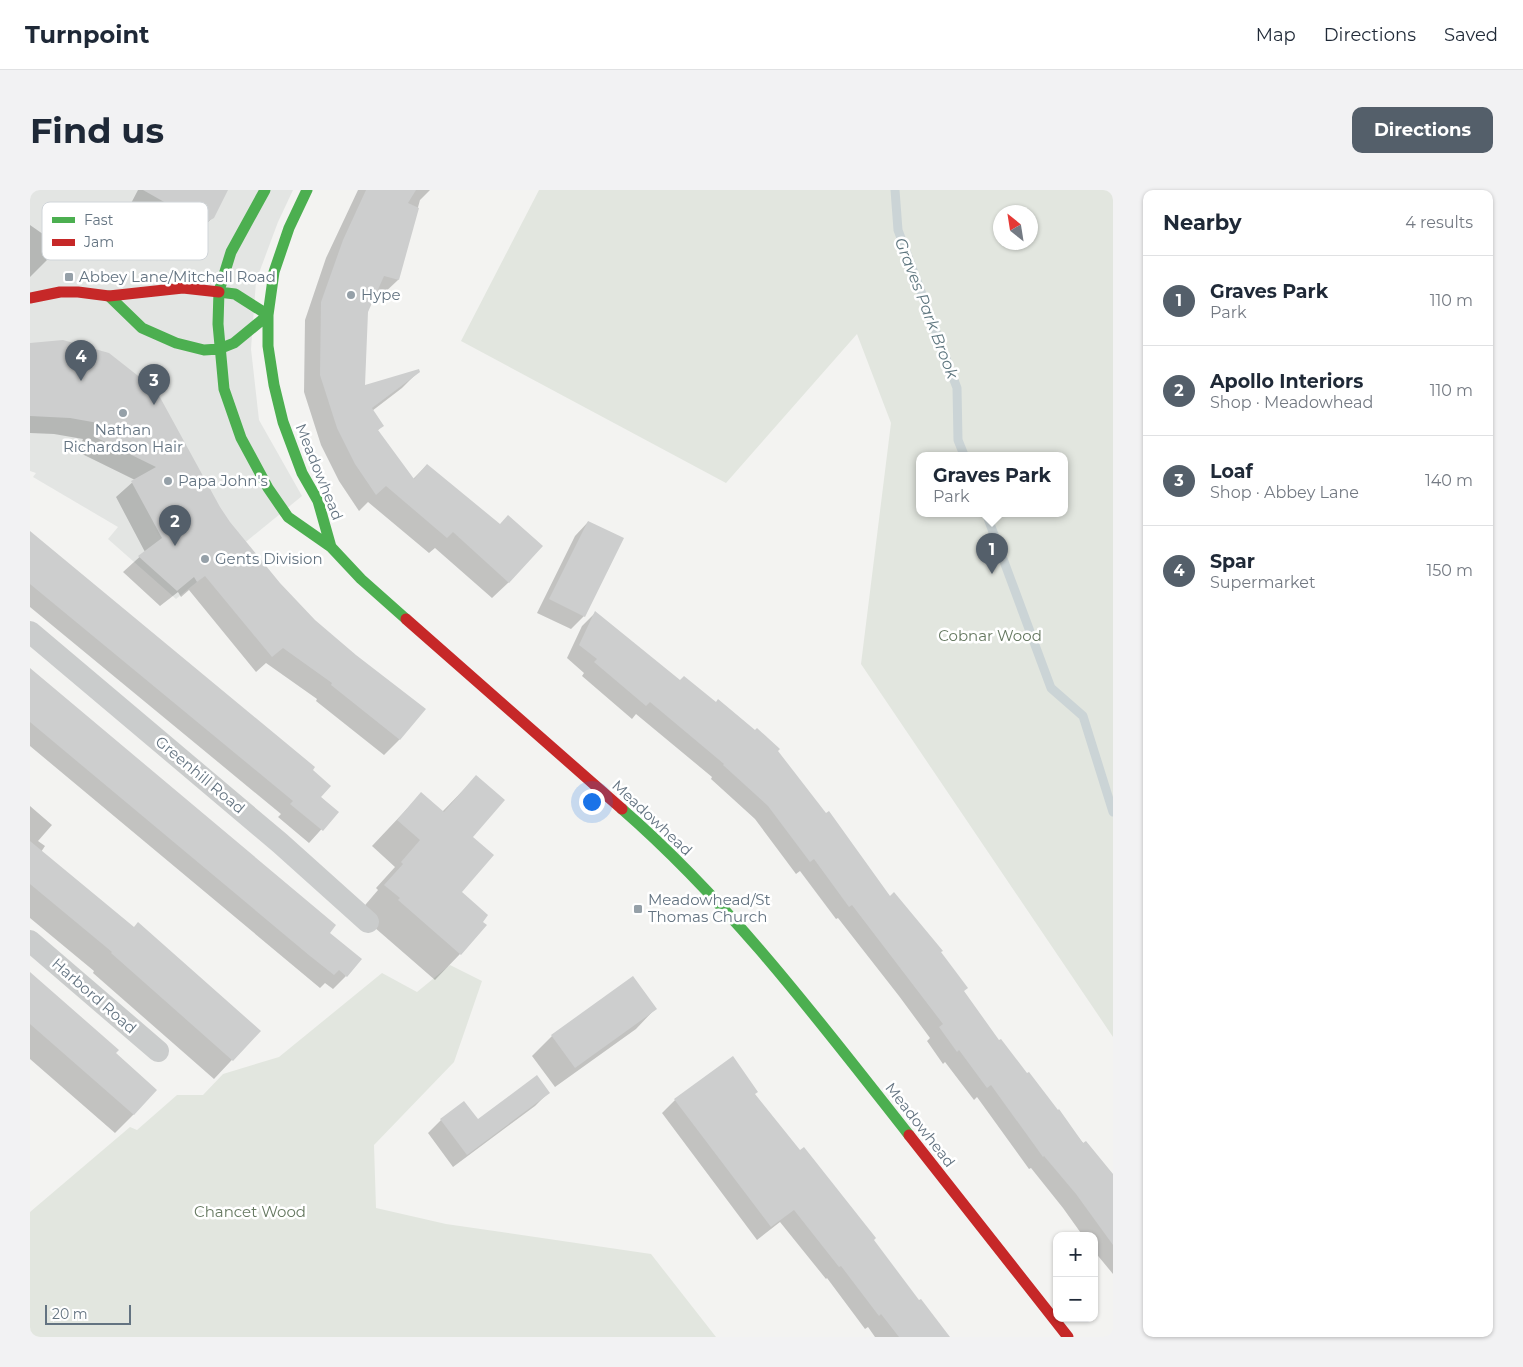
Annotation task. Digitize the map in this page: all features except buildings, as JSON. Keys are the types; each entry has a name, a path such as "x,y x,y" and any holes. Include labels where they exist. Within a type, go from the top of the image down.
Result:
{"main road":[{"path":"265,190 231,252 219,291 219,349 224,389 240,438 261,476 288,517 331,547"},
{"name":"Meadowhead","path":"307,190 289,228 278,258 268,315 268,346 277,400 293,452 302,473 318,501 331,547 361,579 629,816 682,866 745,934 828,1032 1068,1337"},
{"path":"30,298 60,292 109,296 182,288 235,294 268,315 234,343 219,349 204,350 176,343 142,328 109,296"}],"street":[{"name":"Greenhill Road","path":"30,632 280,843 368,922"},
{"name":"Harbord Road","path":"30,941 158,1051"}],"shaded area":[{"path":"30,190 293,190 278,222 256,281 251,349 259,420 302,496 176,599 108,539 118,527 33,477 36,473 30,471"}],"green space":[{"name":"Cobnar Wood","path":"539,190 1113,190 1113,1037 861,664 891,423 857,334 726,483 461,341"},
{"name":"Chancet Wood","path":"450,965 482,981 454,1062 374,1145 376,1208 446,1224 651,1254 716,1337 30,1337 30,1212 130,1127 137,1130 177,1095 203,1095 223,1074 279,1057 382,973 417,992"}],"waterway":[{"name":"Graves Park Brook","path":"895,190 898,230 957,388 958,440 963,452"},
{"name":"Graves Park Brook","path":"987,517 1051,688 1083,716 1113,812"}],"traffic: fast":[{"path":"265,190 231,252 219,291 218,324 224,389 241,438 268,488 288,517 331,547"},
{"path":"307,190 289,228 274,272 268,315 268,346 274,385 283,422 302,473 318,501 331,547 361,579 406,619"},
{"path":"109,296 142,328 176,343 204,350 219,349 234,343 268,315 235,294 219,292"},
{"path":"622,809 662,846 737,924 808,1007 909,1135"}],"traffic: jam":[{"path":"30,298 60,292 109,296 183,288 219,292"},
{"path":"406,619 622,809"},
{"path":"909,1135 1068,1337"}],"place":[{"name":"Abbey Lane/Mitchell Road","path":"69,277"},
{"name":"Hype","path":"351,295"},
{"name":"Spar","path":"81,381"},
{"name":"Loaf","path":"154,405"},
{"name":"Nathan Richardson Hair","path":"123,413"},
{"name":"Papa John's","path":"168,481"},
{"name":"Apollo Interiors","path":"175,546"},
{"name":"Gents Division","path":"205,559"},
{"name":"Graves Park","path":"992,574"},
{"name":"Meadowhead/St Thomas Church","path":"638,909"}]}
